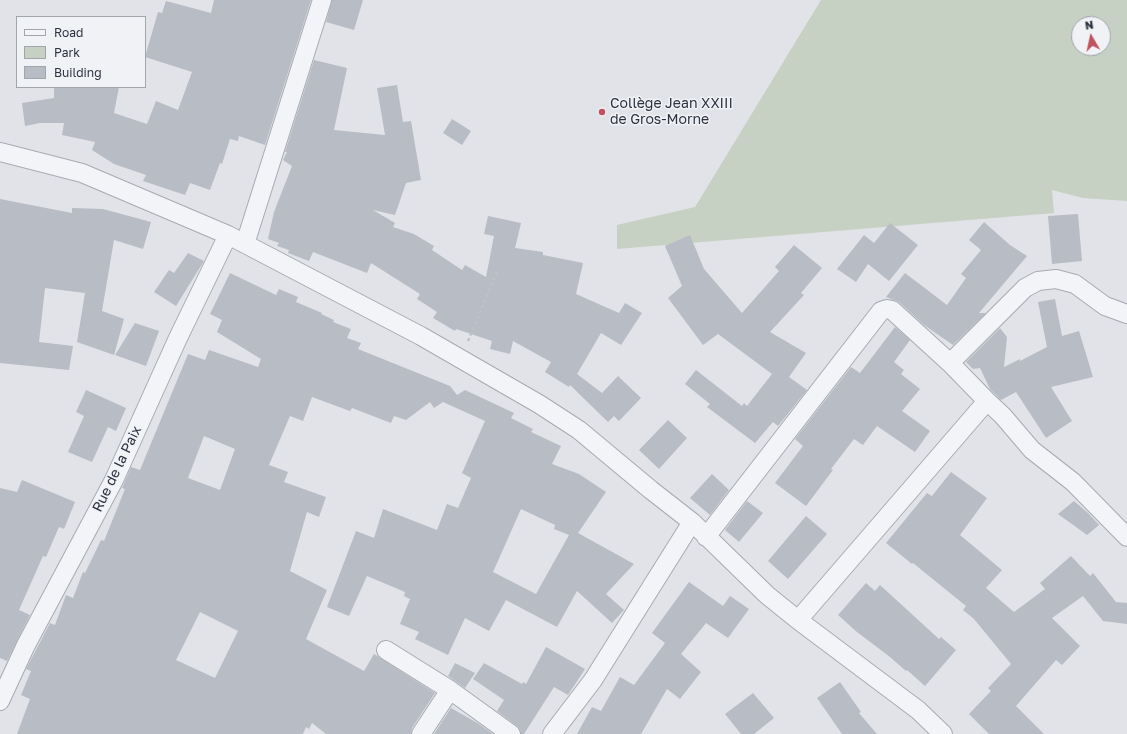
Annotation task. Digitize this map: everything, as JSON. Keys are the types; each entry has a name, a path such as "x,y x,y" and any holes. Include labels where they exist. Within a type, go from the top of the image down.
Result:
{"street":[{"path":"245,244 322,0"},
{"path":"0,152 82,173 228,235 461,358 579,430 692,522 767,595 918,710 943,734"},
{"name":"Rue de la Paix","path":"0,701 26,645 114,480 178,338 228,235"},
{"path":"950,363 1025,288 1038,281 1056,279 1075,284 1105,306 1127,314"},
{"path":"706,537 881,311 887,309 892,310 950,363 1003,416 1032,450 1073,482 1127,537"},
{"path":"798,620 987,401"},
{"path":"552,734 593,680 692,522"},
{"path":"386,650 450,690 511,734"},
{"path":"421,734 450,690"}],"path":[{"path":"461,358 498,270"}],"green space":[{"path":"821,0 1127,0 1127,201 1083,198 1052,190 1054,213 617,249 617,225 695,207"}],"building":[{"path":"214,0 311,0 265,145 239,136 238,141 230,139 222,164 220,163 210,190 190,183 185,195 143,181 146,175 114,164 92,150 95,142 62,135 64,123 40,123 25,126 22,103 54,98 54,88 119,88 114,113 147,124 156,101 178,110 192,72 146,57 158,12 162,13 166,1 211,13"},
{"path":"332,0 363,0 354,30 326,22"},
{"path":"314,60 347,68 334,130 385,135 377,88 397,85 403,122 411,121 421,180 406,183 395,215 373,210 395,223 393,227 414,234 434,246 432,250 462,270 465,265 486,277 494,236 484,234 488,216 521,223 515,248 543,252 543,255 583,263 576,294 619,313 625,303 642,313 621,345 601,333 577,374 602,393 618,376 641,398 619,421 614,416 608,422 570,385 569,387 545,372 551,362 513,341 510,354 490,349 492,341 456,329 455,331 433,318 437,312 417,299 420,294 371,263 367,273 313,252 309,261 288,253 289,250 277,246 279,243 268,239 274,212 292,166 283,160 287,152 285,152"},
{"path":"452,119 471,131 462,145 443,133"},
{"path":"0,199 72,213 72,208 103,209 151,222 143,249 114,240 102,311 124,319 114,355 77,342 85,293 45,288 39,342 73,346 69,370 0,363"},
{"path":"1078,214 1082,261 1052,264 1048,216"},
{"path":"984,222 1010,245 1027,256 979,313 986,313 953,345 924,325 899,302 886,297 905,273 947,305 966,278 961,274 981,250 969,240"},
{"path":"890,223 918,245 889,281 868,264 856,282 837,269 864,235 874,243"},
{"path":"690,235 704,269 742,313 779,271 775,267 794,245 822,268 801,293 804,295 770,332 806,353 789,377 807,390 778,426 773,422 755,443 707,407 710,404 685,384 696,370 742,406 744,403 747,406 772,374 718,334 703,345 668,298 682,286 665,246"},
{"path":"188,253 204,261 176,306 154,292 169,270 174,273"},
{"path":"230,273 276,295 279,289 298,297 296,302 322,313 321,314 334,320 333,322 351,329 347,338 361,343 358,349 450,386 457,395 465,390 514,413 511,418 533,429 531,432 561,446 552,464 579,474 606,492 578,533 634,564 606,594 624,610 612,623 577,591 557,627 506,600 489,631 465,618 448,655 415,639 419,632 400,624 410,599 404,596 405,592 367,576 349,616 327,607 356,531 374,538 383,509 437,530 447,504 458,508 471,478 462,473 485,421 443,402 434,408 430,402 406,420 394,416 391,423 352,408 350,411 312,397 303,421 290,416 269,465 288,472 284,482 326,497 319,517 307,512 290,571 327,590 306,639 364,671 374,654 435,693 412,728 411,734 326,734 312,723 309,729 306,727 303,734 17,734 30,699 21,695 31,671 26,669 50,623 55,625 66,595 73,598 83,572 85,573 101,540 104,541 125,489 122,488 131,467 140,470 188,354 205,360 209,350 258,367 261,359 217,332 222,320 210,314","holes":["204,436 235,449 220,490 188,478","521,509 555,525 554,529 569,535 536,594 493,572","200,612 238,631 215,678 176,660"]},
{"path":"1055,299 1062,336 1079,331 1093,377 1051,387 1072,421 1046,438 1016,392 1001,400 990,389 980,368 973,369 966,362 1000,328 1007,337 1004,367 1020,359 1020,361 1047,347 1038,302"},
{"path":"135,323 159,331 146,366 115,355"},
{"path":"895,327 910,340 894,362 904,370 901,374 920,389 902,411 930,431 915,452 877,426 863,445 854,439 831,469 833,470 806,506 775,483 803,446 795,439 851,367 860,373"},
{"path":"86,390 126,408 116,431 108,427 92,462 68,452 84,416 76,412"},
{"path":"668,420 687,438 659,469 639,450"},
{"path":"951,472 987,498 960,535 1002,570 986,588 1014,612 1045,589 1040,583 1071,556 1090,576 1093,573 1116,602 1127,603 1127,624 1103,621 1083,596 1052,618 1080,646 1062,665 1056,660 1016,706 1044,734 989,734 969,714 991,691 988,688 1011,664 974,619 963,610 966,606 886,543 927,493 932,496"},
{"path":"712,474 729,490 710,515 690,498"},
{"path":"22,480 75,502 64,529 59,527 46,557 43,556 19,610 30,615 7,661 0,658 0,488 17,492"},
{"path":"747,501 763,513 739,542 725,530"},
{"path":"1074,501 1099,525 1087,535 1058,514"},
{"path":"806,516 827,534 788,579 768,561"},
{"path":"689,582 723,606 730,596 749,609 728,638 706,623 681,654 701,672 680,699 667,689 641,734 577,734 592,707 601,711 620,677 634,685 665,643 652,633"},
{"path":"866,583 875,591 880,585 939,639 941,637 956,650 925,686 838,615"},
{"path":"546,647 585,669 568,695 554,687 524,734 521,734 520,729 517,726 497,711 504,700 473,679 484,663 522,684 523,682 526,684"},
{"path":"455,663 475,673 465,688 448,676"},
{"path":"840,682 861,712 859,713 877,734 842,734 817,698"},
{"path":"753,693 774,718 754,734 741,734 725,714"},
{"path":"451,708 479,724 493,734 434,734"}],"place":[{"name":"Collège Jean XXIII de Gros-Morne","path":"602,112"}]}
